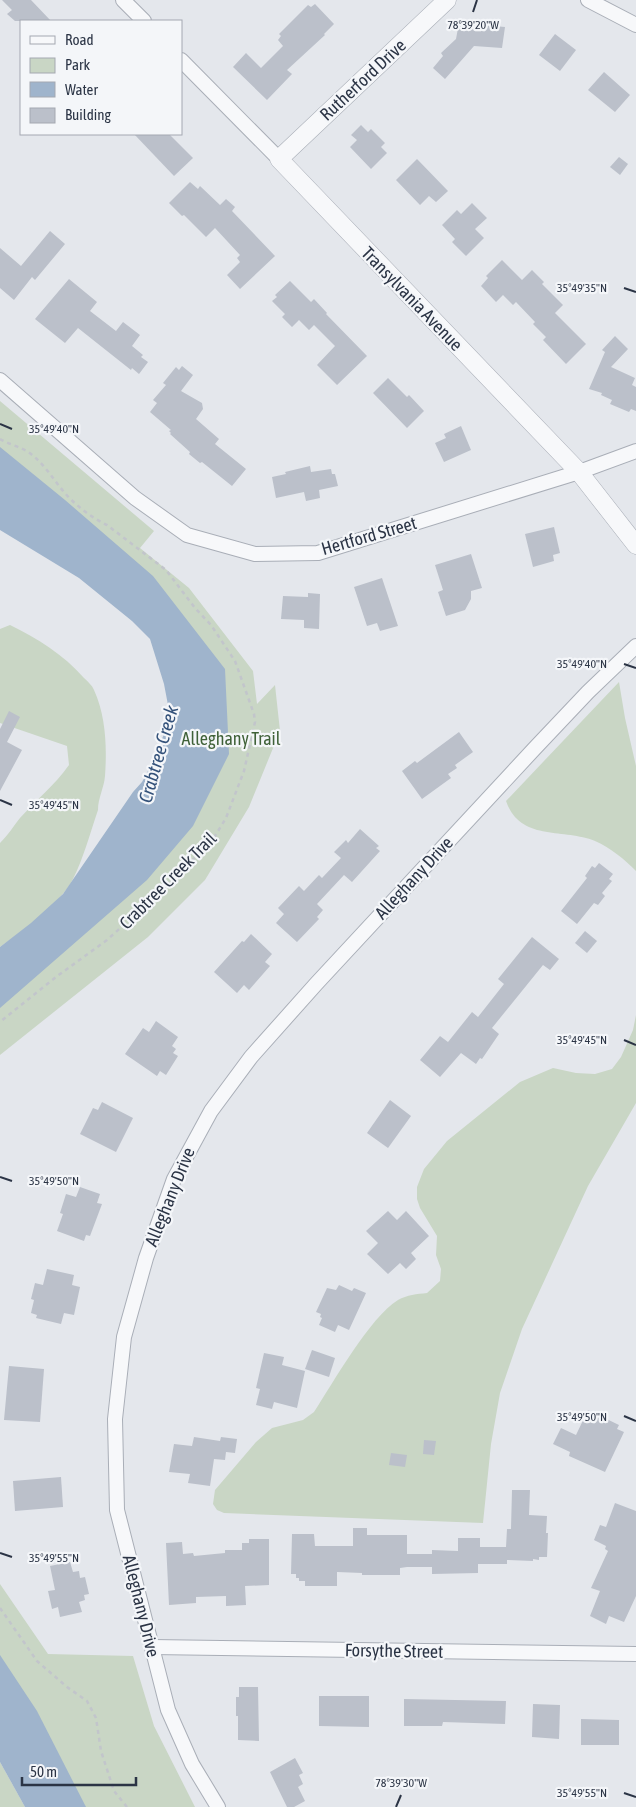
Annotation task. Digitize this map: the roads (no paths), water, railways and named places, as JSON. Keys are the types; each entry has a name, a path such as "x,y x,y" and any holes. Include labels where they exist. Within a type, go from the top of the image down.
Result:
{"street":[{"path":"123,0 143,20"},
{"name":"Rutherford Drive","path":"279,159 447,0"},
{"path":"588,0 636,25"},
{"name":"Transylvania Avenue","path":"182,61 279,159 579,472 636,545"},
{"name":"Hertford Street","path":"0,380 135,498 187,535 255,554 318,553 579,472 636,451"},
{"name":"Alleghany Drive","path":"218,1807 192,1764 168,1710 117,1510 115,1419 124,1338 146,1258 174,1179 210,1111 251,1057 316,984 541,742 588,692 636,646"},
{"name":"Forsythe Street","path":"152,1648 636,1654"}],"water":[{"name":"Crabtree Creek","path":"0,447 153,576 225,669 229,754 193,826 147,880 0,1008 0,947 31,923 63,894 133,792 142,782 168,725 168,705 164,684 150,639 132,621 79,578 0,530"},
{"path":"0,1655 37,1711 86,1807 25,1807 0,1762"}],"park label":[{"name":"Alleghany Trail","path":"231,739"}]}
